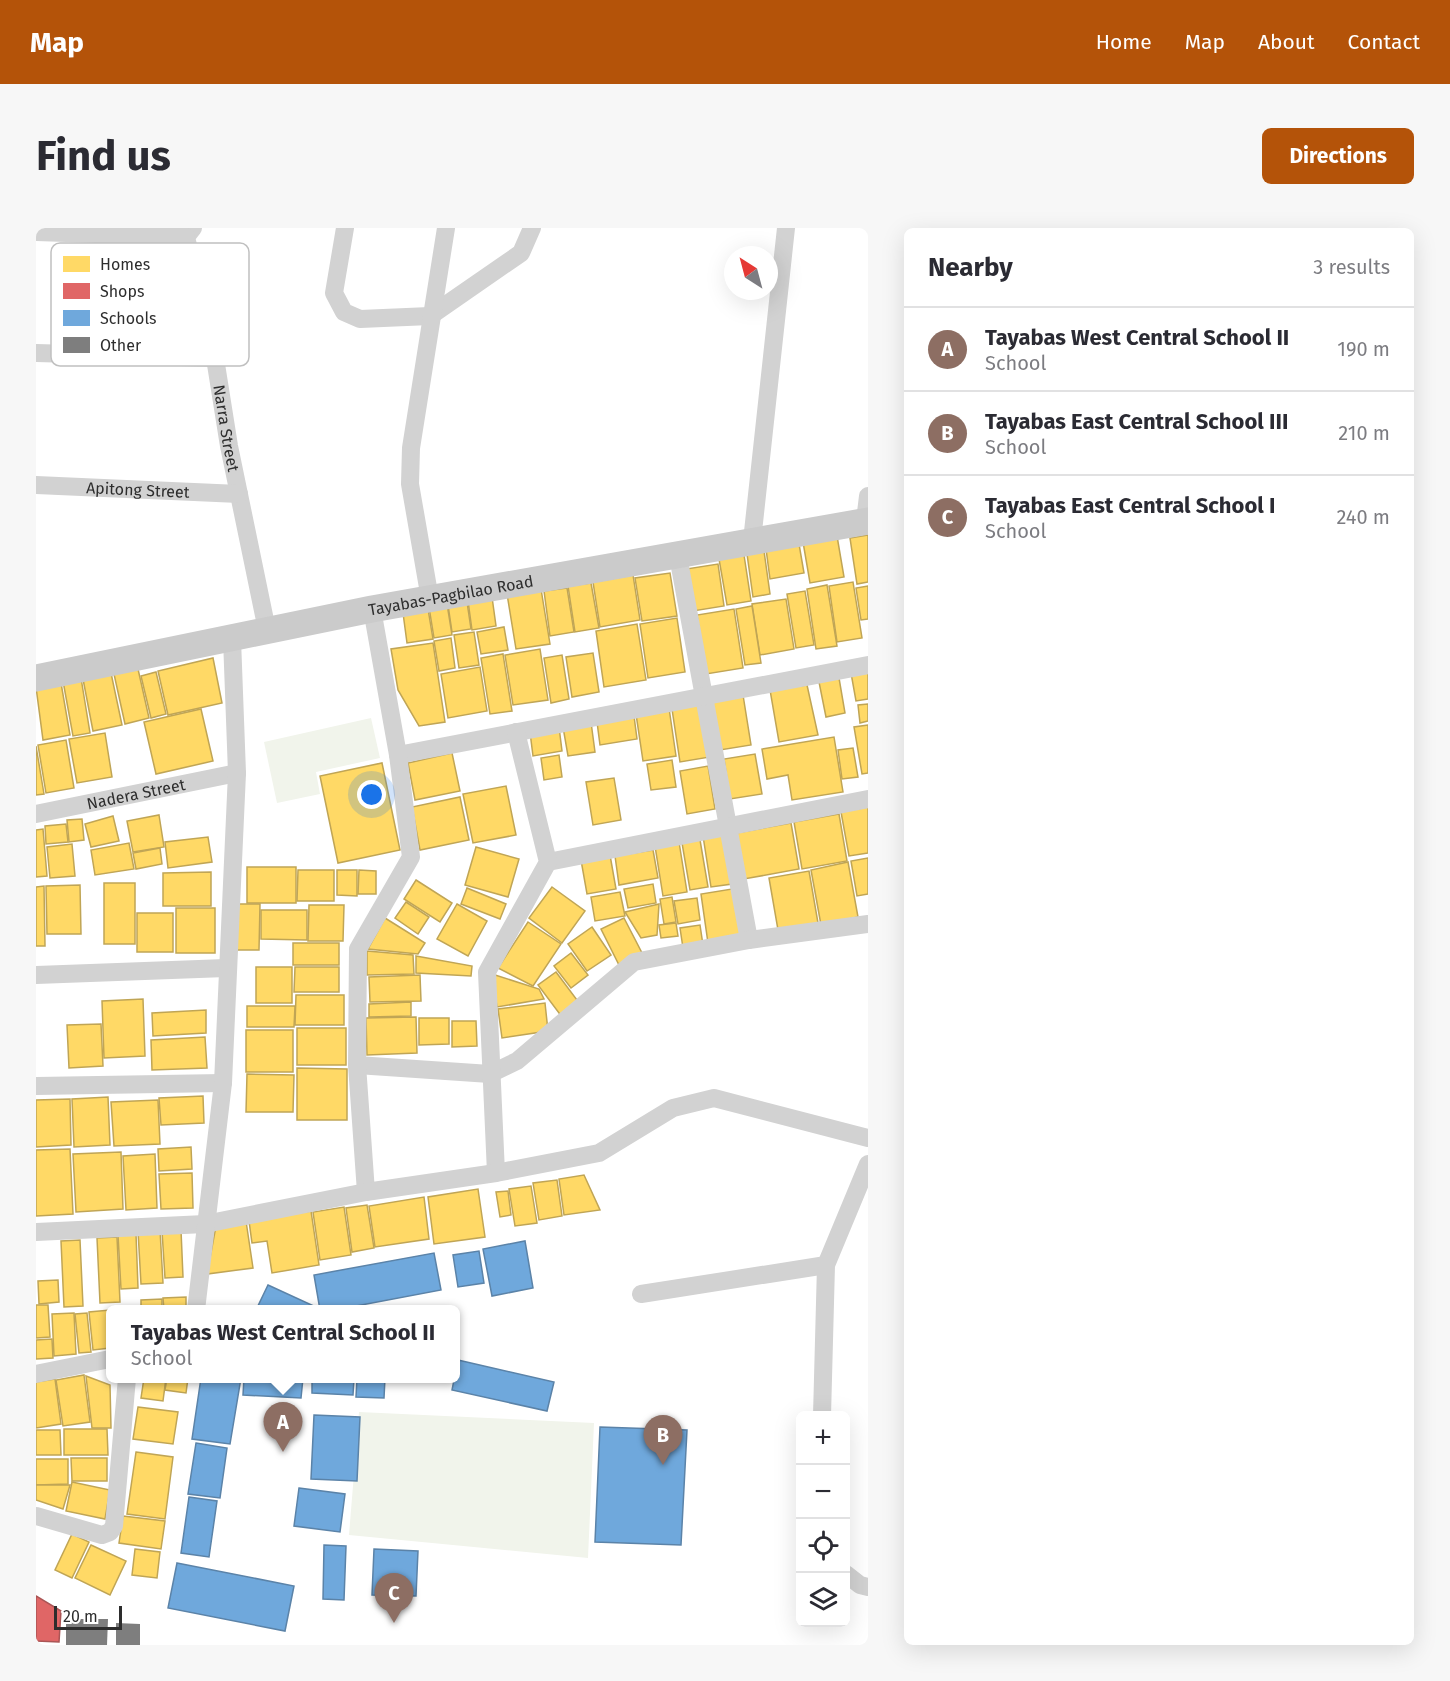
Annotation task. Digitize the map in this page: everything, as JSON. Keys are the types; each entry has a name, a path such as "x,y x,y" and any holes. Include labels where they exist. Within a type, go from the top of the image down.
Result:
{"main road":[{"name":"Tayabas-Pagbilao Road","path":"36,678 372,609 678,556 867,513"}],"street":[{"path":"345,228 334,293 344,312 360,320 430,316 521,253 532,228"},
{"path":"430,599 410,484 411,448 430,316 446,228"},
{"path":"752,541 786,228"},
{"path":"36,232 190,233"},
{"path":"36,353 51,353"},
{"name":"Narra Street","path":"216,366 239,494 267,630"},
{"name":"Apitong Street","path":"36,484 239,494"},
{"path":"678,556 748,940"},
{"path":"366,1192 357,1065 358,949 411,857 398,755 372,609"},
{"path":"197,1305 223,1083 226,968 237,773 232,639"},
{"path":"398,755 868,665"},
{"path":"496,1173 487,972 548,862 516,732"},
{"name":"Nadera Street","path":"36,814 237,773"},
{"path":"548,862 868,799"},
{"path":"357,1065 490,1074 517,1061 634,962 748,940 868,924"},
{"path":"36,975 226,968"},
{"path":"36,1086 223,1083"},
{"path":"36,1232 205,1224 366,1192 496,1173 599,1153 673,1108 714,1098 868,1138"},
{"path":"822,1411 826,1265 868,1164"},
{"path":"641,1294 826,1265"},
{"path":"36,1374 106,1360"},
{"path":"36,1516 102,1535 110,1532 114,1526 128,1383"},
{"path":"850,1577 860,1585 868,1587"}],"shaded area":[{"path":"371,718 380,758 316,772 320,794 277,803 264,742"},
{"path":"359,1412 594,1423 588,1558 349,1535"}],"building: Homes":[{"path":"868,535 868,582 857,584 850,538"},
{"path":"837,536 844,577 810,583 803,542"},
{"path":"799,544 804,573 770,579 766,549"},
{"path":"764,551 770,594 753,597 747,554"},
{"path":"744,555 751,601 727,605 719,559"},
{"path":"718,564 724,606 693,611 686,569"},
{"path":"670,573 677,616 642,621 635,578"},
{"path":"633,575 640,620 600,627 593,582"},
{"path":"853,582 862,638 837,642 829,586"},
{"path":"591,583 599,628 575,632 568,586"},
{"path":"827,585 837,646 816,649 807,589"},
{"path":"868,586 868,619 861,620 856,588"},
{"path":"567,588 574,632 550,636 544,591"},
{"path":"541,589 550,644 516,649 507,594"},
{"path":"805,591 814,645 796,648 787,594"},
{"path":"492,597 496,626 472,630 468,601"},
{"path":"786,599 794,649 760,655 752,604"},
{"path":"467,602 471,629 452,632 448,605"},
{"path":"447,604 452,635 434,638 429,607"},
{"path":"752,606 761,663 745,665 736,609"},
{"path":"428,609 433,639 407,643 403,613"},
{"path":"734,609 743,668 706,674 697,615"},
{"path":"677,618 685,672 648,678 640,624"},
{"path":"637,624 646,680 604,687 596,631"},
{"path":"504,627 508,650 481,654 477,632"},
{"path":"474,632 479,665 459,668 454,635"},
{"path":"451,638 455,668 439,671 434,641"},
{"path":"433,643 445,722 419,726 398,690 391,649"},
{"path":"540,649 548,700 513,705 505,655"},
{"path":"593,653 599,692 572,697 566,657"},
{"path":"503,654 512,711 490,714 481,658"},
{"path":"562,655 569,699 551,703 544,658"},
{"path":"213,658 222,703 168,715 158,671"},
{"path":"480,667 487,711 448,718 441,674"},
{"path":"138,669 149,718 125,724 114,674"},
{"path":"868,670 868,699 856,701 851,673"},
{"path":"156,672 166,714 151,718 141,676"},
{"path":"111,673 122,725 93,731 83,679"},
{"path":"81,678 90,733 73,736 63,681"},
{"path":"839,678 845,713 826,717 819,682"},
{"path":"61,683 70,735 43,740 36,687"},
{"path":"807,685 818,735 779,742 770,690"},
{"path":"743,695 751,745 720,750 712,700"},
{"path":"702,704 710,757 680,762 672,709"},
{"path":"868,704 868,721 860,723 858,705"},
{"path":"669,708 676,756 643,761 636,714"},
{"path":"201,709 213,761 156,774 144,722"},
{"path":"634,716 637,739 600,745 597,722"},
{"path":"591,722 595,752 568,756 563,727"},
{"path":"868,725 868,773 862,774 854,727"},
{"path":"559,727 562,751 533,756 530,732"},
{"path":"105,733 112,777 77,783 69,739"},
{"path":"834,737 843,792 792,800 788,775 767,779 762,749"},
{"path":"66,740 74,788 46,793 38,745"},
{"path":"36,746 44,794 36,795"},
{"path":"853,748 858,777 842,779 838,750"},
{"path":"452,753 460,791 415,800 408,763"},
{"path":"755,754 762,794 730,799 724,759"},
{"path":"559,755 562,777 544,780 541,758"},
{"path":"672,760 676,787 651,790 647,764"},
{"path":"382,763 400,850 338,863 320,776"},
{"path":"708,766 715,809 687,814 680,771"},
{"path":"614,778 621,820 593,825 586,782"},
{"path":"506,786 516,835 473,843 463,794"},
{"path":"460,797 469,840 420,850 412,807"},
{"path":"868,807 868,853 849,856 841,812"},
{"path":"839,814 847,861 802,869 794,822"},
{"path":"159,815 164,847 133,852 127,821"},
{"path":"113,816 119,841 91,847 85,824"},
{"path":"82,819 84,840 69,842 67,820"},
{"path":"791,823 799,869 744,879 736,833"},
{"path":"66,824 68,842 46,844 45,826"},
{"path":"43,829 47,876 36,877 36,830"},
{"path":"723,833 732,884 711,887 703,836"},
{"path":"699,834 708,887 690,890 681,837"},
{"path":"208,837 212,862 168,868 165,842"},
{"path":"679,842 687,892 663,896 655,846"},
{"path":"129,843 134,869 95,875 91,850"},
{"path":"72,844 75,876 50,878 47,847"},
{"path":"476,847 519,859 508,897 465,885"},
{"path":"160,848 162,864 136,869 133,853"},
{"path":"653,850 658,878 619,885 615,856"},
{"path":"610,855 616,889 587,894 581,860"},
{"path":"868,858 868,894 857,896 851,861"},
{"path":"848,862 858,917 821,925 811,870"},
{"path":"247,867 296,867 296,903 247,903"},
{"path":"298,870 334,870 334,901 297,901"},
{"path":"337,870 357,870 357,896 337,895"},
{"path":"359,870 376,871 376,894 358,894"},
{"path":"809,871 818,923 778,930 769,878"},
{"path":"211,872 211,906 163,906 163,873"},
{"path":"416,880 452,903 440,922 404,899"},
{"path":"104,883 135,883 135,944 104,944"},
{"path":"653,884 656,903 628,908 624,889"},
{"path":"80,885 81,934 47,934 46,886"},
{"path":"44,886 45,946 36,946 36,887"},
{"path":"552,887 585,911 562,943 529,918"},
{"path":"467,888 506,904 500,919 461,904"},
{"path":"738,888 746,937 708,943 701,894"},
{"path":"620,892 625,916 595,921 591,897"},
{"path":"672,897 676,922 664,924 660,899"},
{"path":"697,898 700,920 678,924 674,901"},
{"path":"406,902 429,917 418,934 395,918"},
{"path":"235,904 260,904 259,950 234,950"},
{"path":"457,904 487,921 468,956 437,939"},
{"path":"659,904 657,935 641,938 625,912"},
{"path":"309,905 344,905 343,941 308,941"},
{"path":"176,908 215,908 215,953 176,953"},
{"path":"261,910 307,910 307,940 261,939"},
{"path":"137,913 173,913 173,952 137,952"},
{"path":"385,918 425,943 418,954 368,949"},
{"path":"624,918 642,953 619,965 601,929"},
{"path":"528,922 561,944 533,986 498,968"},
{"path":"676,923 678,936 661,938 659,925"},
{"path":"700,925 703,945 683,948 680,928"},
{"path":"592,927 611,955 587,971 568,944"},
{"path":"293,943 339,943 339,965 293,965"},
{"path":"367,951 413,955 414,974 367,975"},
{"path":"571,953 588,975 571,988 554,966"},
{"path":"416,956 472,966 471,976 416,973"},
{"path":"256,967 292,967 292,1003 256,1003"},
{"path":"295,967 339,967 339,992 294,992"},
{"path":"556,972 580,1004 562,1017 538,985"},
{"path":"492,974 539,989 544,999 497,1007"},
{"path":"420,975 421,1001 370,1002 369,977"},
{"path":"296,995 344,995 344,1025 295,1025"},
{"path":"143,999 145,1056 104,1058 102,1001"},
{"path":"411,1002 411,1016 369,1017 369,1004"},
{"path":"545,1003 548,1031 502,1038 498,1009"},
{"path":"247,1006 295,1006 294,1027 247,1027"},
{"path":"206,1010 206,1033 153,1036 152,1013"},
{"path":"416,1017 417,1053 367,1055 366,1018"},
{"path":"419,1018 449,1018 449,1044 419,1045"},
{"path":"452,1021 476,1021 477,1046 452,1047"},
{"path":"101,1024 103,1066 69,1068 67,1025"},
{"path":"297,1028 346,1028 346,1065 297,1065"},
{"path":"246,1030 293,1030 293,1072 246,1072"},
{"path":"205,1037 207,1068 152,1070 151,1040"},
{"path":"297,1068 347,1069 347,1120 297,1120"},
{"path":"247,1074 294,1075 293,1112 246,1112"},
{"path":"203,1096 204,1123 161,1125 159,1098"},
{"path":"108,1097 110,1145 74,1147 72,1099"},
{"path":"70,1099 71,1145 36,1147 36,1100"},
{"path":"158,1100 160,1144 114,1146 111,1102"},
{"path":"191,1147 192,1169 159,1171 158,1149"},
{"path":"70,1149 73,1214 36,1216 36,1150"},
{"path":"121,1152 123,1209 76,1212 73,1154"},
{"path":"155,1154 157,1208 126,1210 123,1156"},
{"path":"192,1173 193,1208 161,1209 159,1174"},
{"path":"584,1175 600,1210 564,1215 559,1179"},
{"path":"557,1180 562,1216 539,1220 533,1183"},
{"path":"531,1186 537,1223 515,1226 509,1189"},
{"path":"478,1189 485,1237 434,1244 428,1197"},
{"path":"508,1191 511,1215 500,1217 496,1192"},
{"path":"424,1197 429,1239 375,1247 369,1206"},
{"path":"367,1205 374,1248 352,1252 346,1208"},
{"path":"344,1207 351,1255 320,1260 313,1212"},
{"path":"311,1211 319,1265 272,1273 267,1241 252,1243 249,1221"},
{"path":"246,1221 253,1268 207,1274 216,1226"},
{"path":"160,1230 163,1283 141,1284 138,1231"},
{"path":"181,1230 183,1277 165,1278 162,1231"},
{"path":"136,1234 138,1288 121,1289 118,1235"},
{"path":"117,1237 120,1302 100,1303 97,1238"},
{"path":"80,1240 83,1306 64,1307 61,1241"},
{"path":"58,1280 59,1302 39,1304 38,1281"},
{"path":"186,1297 186,1305 164,1305 163,1298"},
{"path":"162,1299 162,1305 141,1305 141,1300"},
{"path":"36,1305 48,1305 50,1337 36,1338"},
{"path":"106,1310 106,1348 93,1350 89,1312"},
{"path":"74,1313 76,1354 54,1356 52,1314"},
{"path":"87,1313 91,1352 79,1353 75,1314"},
{"path":"52,1339 53,1358 36,1359 36,1340"},
{"path":"84,1375 90,1422 63,1426 56,1380"},
{"path":"86,1376 110,1385 111,1428 92,1428"},
{"path":"55,1379 61,1424 36,1428 36,1382"},
{"path":"143,1383 165,1383 163,1401 141,1398"},
{"path":"166,1383 187,1383 186,1393 165,1390"},
{"path":"138,1407 178,1412 173,1444 133,1439"},
{"path":"64,1429 107,1429 108,1455 64,1455"},
{"path":"36,1430 60,1430 61,1455 36,1455"},
{"path":"136,1452 173,1457 165,1519 127,1514"},
{"path":"71,1458 107,1458 107,1481 72,1481"},
{"path":"36,1459 68,1459 68,1484 36,1485"},
{"path":"72,1482 110,1490 105,1519 66,1511"},
{"path":"36,1485 70,1485 63,1509 36,1500"},
{"path":"123,1516 165,1521 161,1549 119,1543"},
{"path":"72,1534 89,1542 72,1578 55,1570"},
{"path":"91,1545 126,1561 110,1595 75,1578"},
{"path":"135,1549 160,1552 157,1578 132,1575"}],"building: Shops":[{"path":"36,1596 61,1611 59,1642 36,1641"}],"building: Schools":[{"path":"525,1241 533,1288 492,1296 483,1249"},
{"path":"479,1251 484,1283 458,1287 453,1255"},
{"path":"434,1253 441,1290 362,1305 319,1305 314,1275"},
{"path":"268,1285 312,1305 258,1305"},
{"path":"460,1360 554,1382 547,1411 452,1390 453,1383 460,1383"},
{"path":"200,1383 240,1383 230,1444 192,1439"},
{"path":"244,1383 302,1383 301,1398 243,1395"},
{"path":"312,1383 354,1383 353,1395 312,1393"},
{"path":"357,1383 385,1383 384,1398 356,1397"},
{"path":"314,1415 360,1417 357,1481 311,1479"},
{"path":"600,1427 687,1430 681,1545 595,1542"},
{"path":"196,1443 227,1448 220,1498 188,1494"},
{"path":"299,1488 345,1494 340,1532 294,1526"},
{"path":"189,1497 217,1501 209,1557 181,1553"},
{"path":"324,1545 346,1546 344,1600 323,1599"},
{"path":"374,1549 418,1551 416,1596 372,1595"},
{"path":"177,1563 294,1586 285,1631 168,1608"}],"building: Other":[{"path":"66,1619 108,1619 107,1645 66,1645"},
{"path":"116,1623 140,1624 140,1645 116,1645"}],"place":[{"name":"Tayabas West Central School II","path":"283,1452"},
{"name":"Tayabas East Central School III","path":"663,1465"},
{"name":"Tayabas East Central School I","path":"394,1623"}]}
